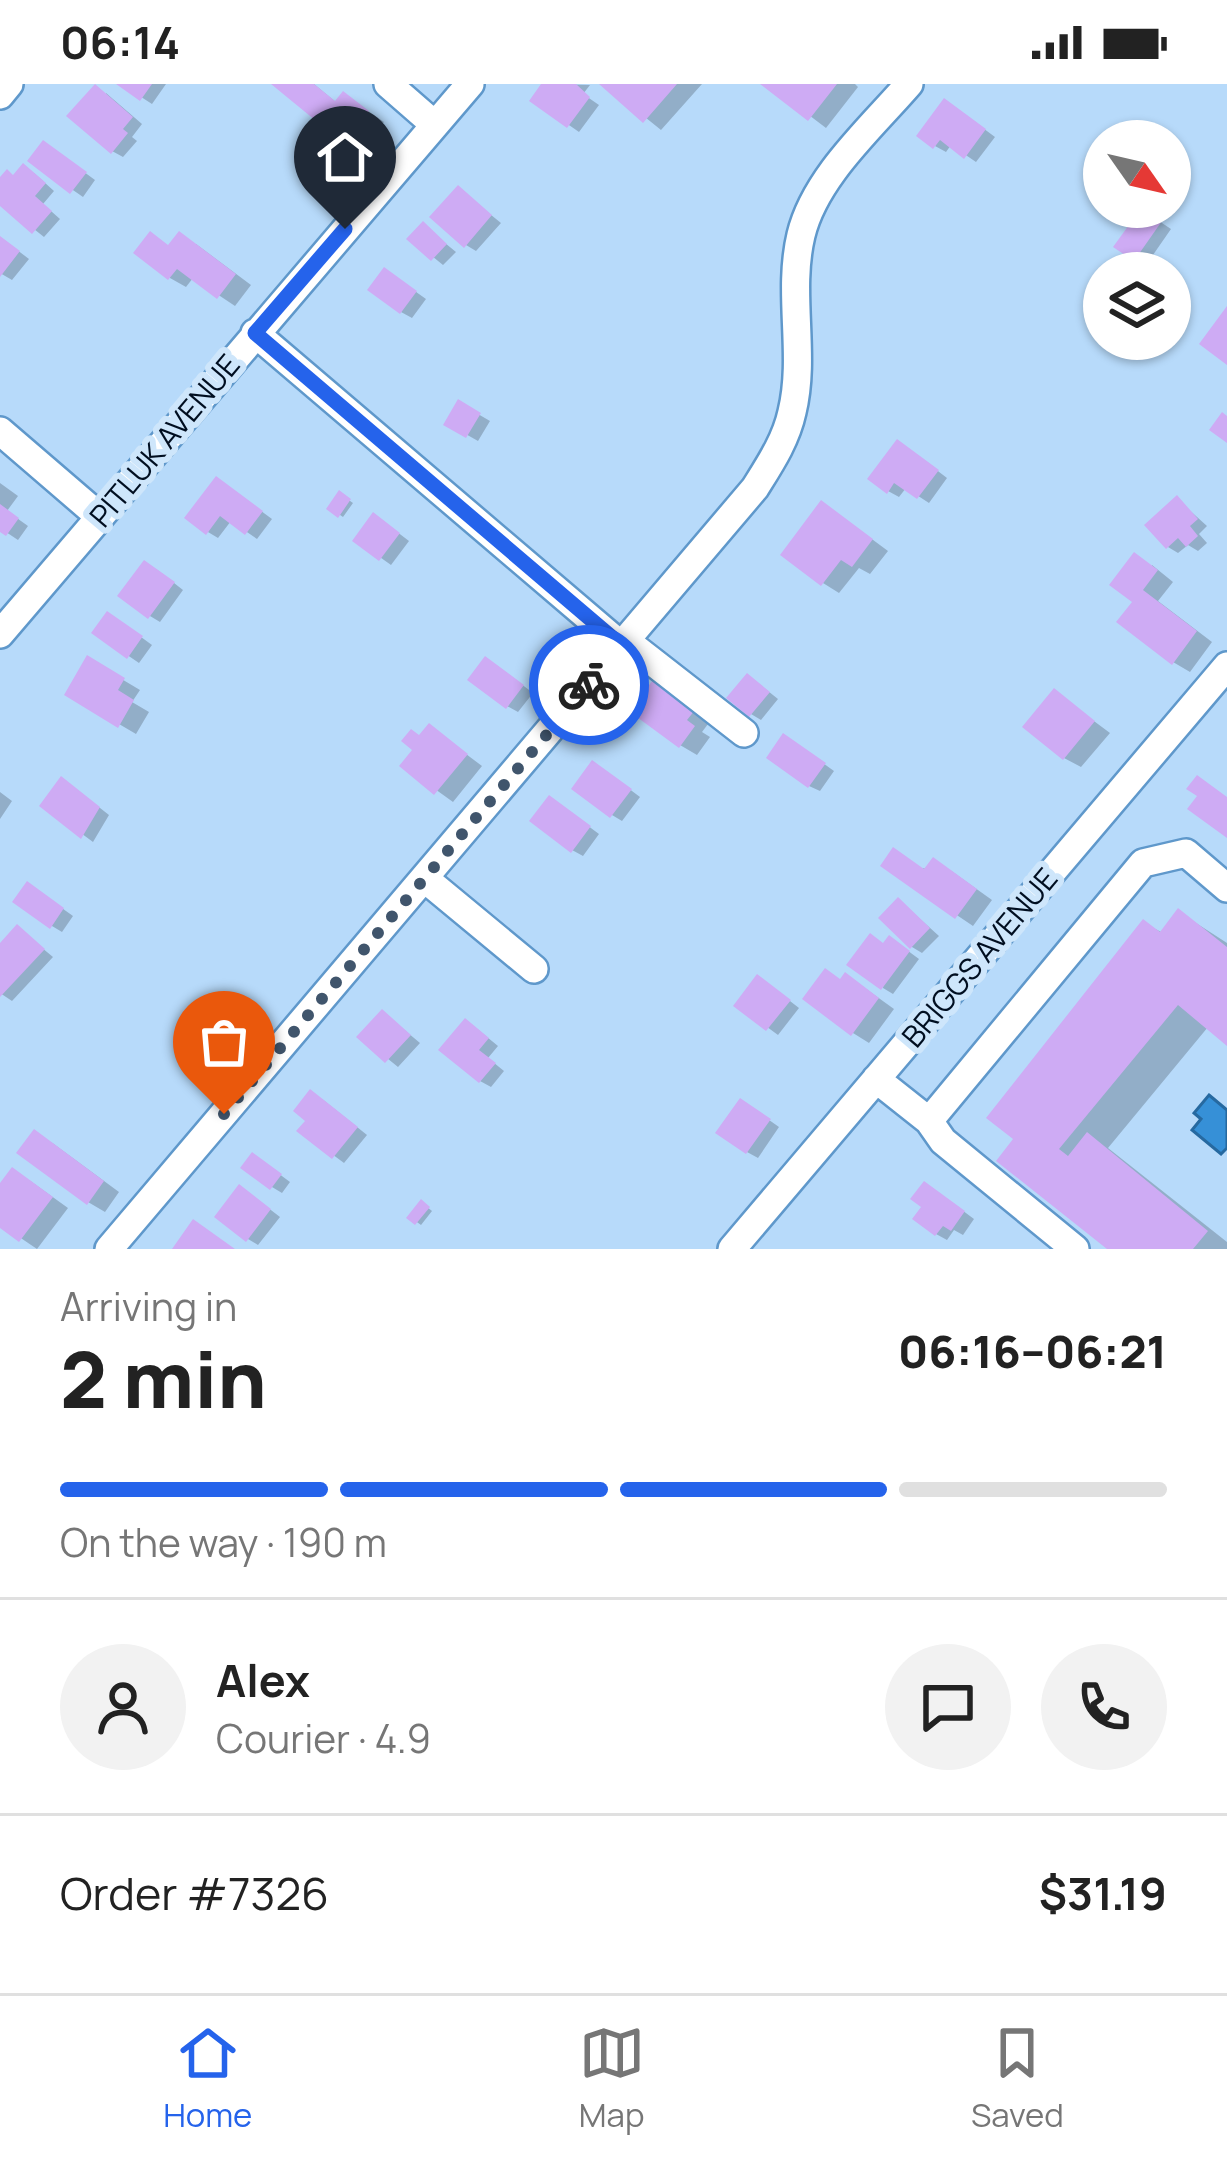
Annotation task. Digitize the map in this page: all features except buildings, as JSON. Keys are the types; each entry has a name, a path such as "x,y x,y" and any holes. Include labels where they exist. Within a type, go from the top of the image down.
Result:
{"street":[{"path":"0,95 9,84"},
{"path":"388,84 435,125"},
{"name":"PITLUK AVENUE","path":"0,634 470,84"},
{"path":"109,1249 755,488 778,451 792,412 802,231 833,173 909,84"},
{"path":"255,333 624,643 744,733"},
{"path":"0,431 100,517"},
{"name":"BRIGGS AVENUE","path":"732,1249 1227,666"},
{"path":"929,1121 1143,863 1186,853 1227,888"},
{"path":"424,878 534,969"},
{"path":"876,1079 929,1121 943,1141 1075,1249"}],"water":[{"path":"1209,1095 1227,1110 1227,1148 1221,1154 1192,1130 1201,1119 1194,1113"}],"way so far":[{"path":"224,1114 589,685"}],"route":[{"path":"345,229 255,333 622,646 589,685"}]}
